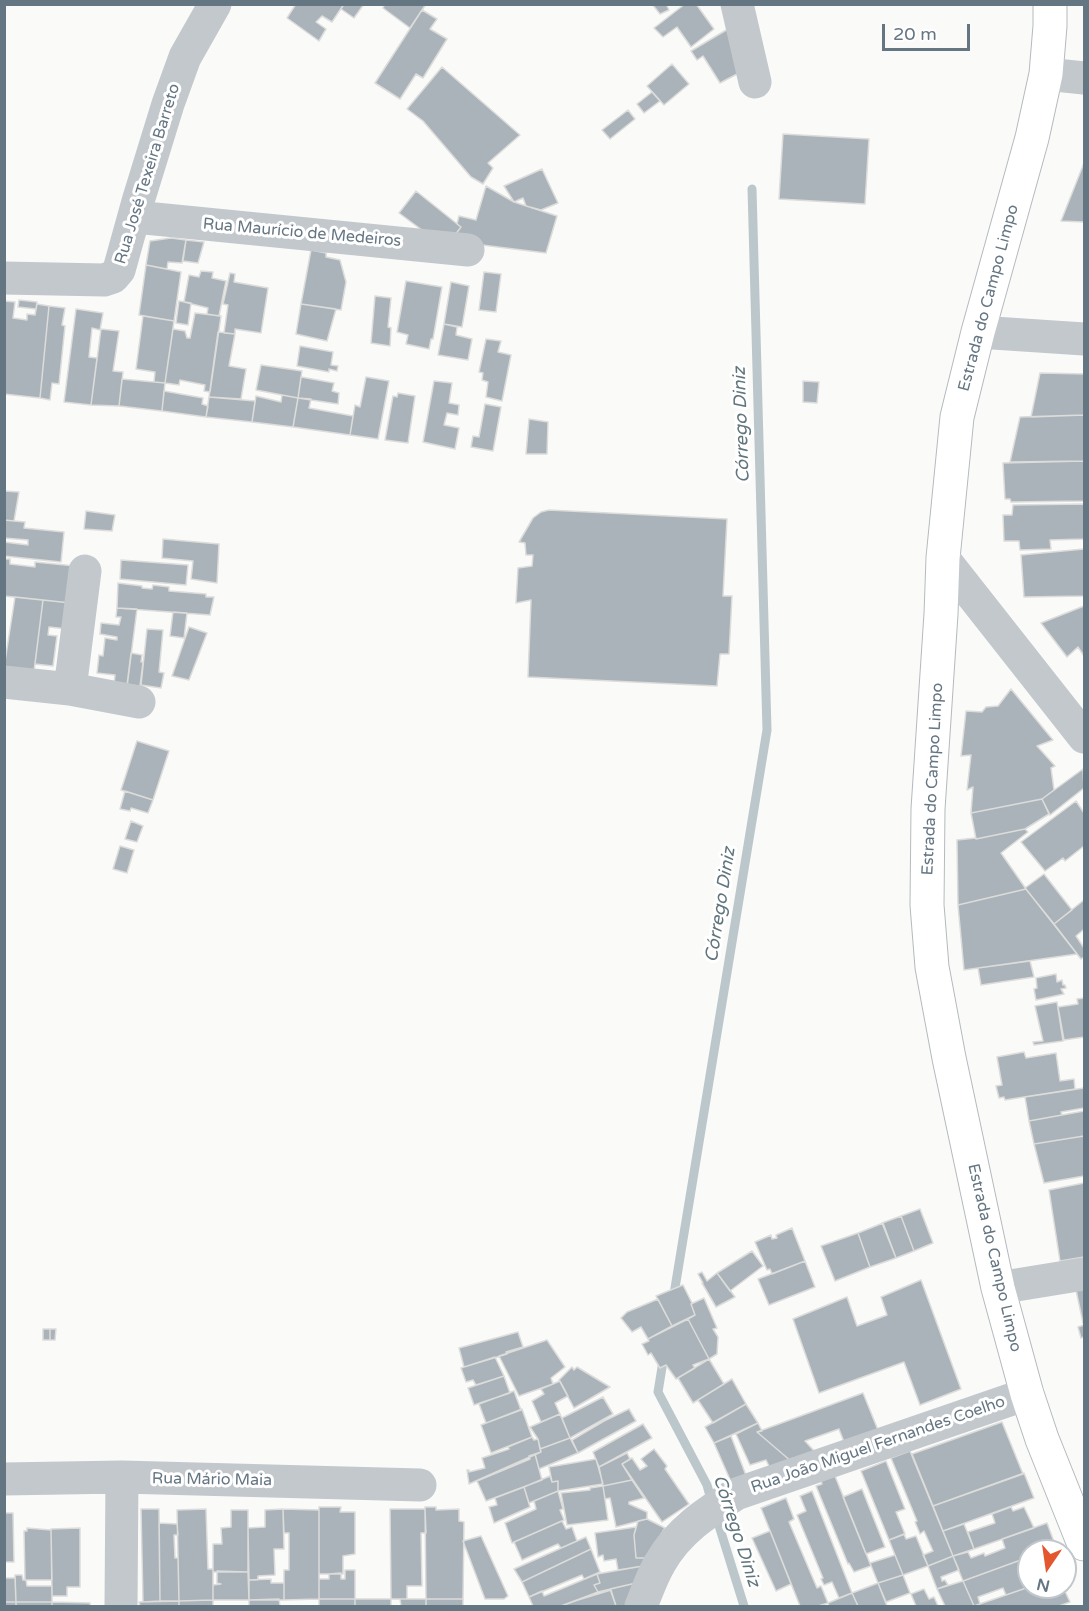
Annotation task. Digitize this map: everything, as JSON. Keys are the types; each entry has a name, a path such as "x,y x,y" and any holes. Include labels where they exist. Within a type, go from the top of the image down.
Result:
{"main road":[{"name":"Estrada do Campo Limpo","path":"1050,4 1046,74 1030,144 957,417 943,558 941,624 928,809 927,905 932,967 951,1070 998,1288 1027,1394 1042,1439 1084,1544"}],"street":[{"name":"Rua José Texeira Barreto","path":"4,278 104,280 113,277 122,263 139,198 185,57 215,4"},
{"path":"737,4 755,82"},
{"path":"1046,74 1084,78"},
{"name":"Rua Maurício de Medeiros","path":"135,217 468,250"},
{"path":"978,332 1084,339"},
{"path":"943,558 1084,737"},
{"path":"70,689 85,571"},
{"path":"4,682 70,689 139,702"},
{"path":"998,1288 1084,1274"},
{"name":"Rua João Miguel Fernandes Coelho","path":"642,1606 659,1564 680,1534 703,1514 736,1494 1027,1394"},
{"path":"121,1606 122,1477"},
{"name":"Rua Mário Maia","path":"4,1479 122,1477 420,1485"}],"building":[{"path":"296,4 344,4 332,22 322,16 316,22 326,29 319,41 287,18"},
{"path":"344,4 364,4 354,18 341,9"},
{"path":"385,4 426,4 410,28 383,8"},
{"path":"652,4 666,4 669,10 660,14"},
{"path":"685,4 696,4 714,29 691,47 677,27 663,37 654,28"},
{"path":"422,10 437,19 430,29 447,39 423,78 416,74 400,99 375,83"},
{"path":"728,29 739,73 720,83 703,56 697,60 691,51"},
{"path":"672,64 689,84 664,105 647,86"},
{"path":"442,67 520,135 488,163 493,168 483,184 471,177 423,121 407,109"},
{"path":"652,92 660,101 644,113 637,104"},
{"path":"628,110 635,119 610,139 602,130"},
{"path":"783,134 869,139 865,204 779,199"},
{"path":"1084,163 1084,222 1061,221"},
{"path":"542,169 558,203 541,210 526,206 523,198 514,202 504,186"},
{"path":"486,186 514,202 557,216 546,253 466,243 455,235 461,227 457,224 459,216 476,220"},
{"path":"416,191 461,227 455,235 434,239 399,213"},
{"path":"171,238 186,240 182,263 168,262 167,269 146,265 150,241"},
{"path":"186,240 204,242 198,263 183,261"},
{"path":"311,250 326,253 326,257 340,260 346,282 341,310 301,304"},
{"path":"146,265 181,272 174,321 139,315"},
{"path":"201,271 213,272 212,278 226,281 219,316 207,314 208,308 184,302 189,275 199,277"},
{"path":"484,272 501,274 496,312 479,310"},
{"path":"230,273 235,274 234,282 268,288 261,333 235,329 235,334 224,333 228,305 223,304"},
{"path":"406,281 442,287 433,339 431,339 429,349 406,344 408,335 397,332"},
{"path":"451,282 469,286 462,327 444,324"},
{"path":"375,296 391,298 388,327 391,328 390,346 371,343"},
{"path":"19,300 37,302 36,309 18,307"},
{"path":"4,301 15,302 13,318 27,320 27,314 35,315 37,304 49,306 40,398 4,394"},
{"path":"179,301 191,303 188,325 176,323"},
{"path":"301,304 336,309 327,341 296,334"},
{"path":"49,306 65,308 59,384 52,383 50,400 40,398"},
{"path":"76,309 103,313 100,330 92,328 89,357 97,358 91,405 64,402"},
{"path":"195,313 221,316 210,392 204,391 205,385 180,380 179,385 165,383 173,329 185,331 187,338 190,338"},
{"path":"143,316 174,321 165,383 154,382 155,372 136,369"},
{"path":"444,324 457,327 456,335 472,339 468,360 438,355"},
{"path":"101,329 119,331 113,371 123,372 119,406 91,405"},
{"path":"218,332 235,334 229,366 246,369 241,399 209,397"},
{"path":"486,339 501,341 498,352 511,355 502,401 486,397 488,382 482,380 483,373 479,372"},
{"path":"300,346 333,352 331,365 338,366 337,371 329,369 329,372 297,366"},
{"path":"261,365 302,371 298,398 256,390"},
{"path":"1040,373 1084,374 1084,415 1031,417"},
{"path":"301,377 334,383 332,391 339,393 338,404 298,398"},
{"path":"366,377 389,381 378,439 350,435 355,405 360,407"},
{"path":"122,379 165,383 162,411 119,406"},
{"path":"434,381 452,383 449,403 459,405 458,415 447,413 444,425 459,428 455,449 423,442"},
{"path":"803,381 819,382 817,403 803,402"},
{"path":"164,391 203,398 202,404 208,406 206,417 162,411"},
{"path":"398,393 415,396 408,443 385,440 393,396 397,397"},
{"path":"282,395 298,398 293,427 252,422 256,396 281,402"},
{"path":"209,397 255,401 252,422 206,417"},
{"path":"298,398 311,399 309,408 353,416 350,435 293,427"},
{"path":"485,404 501,407 493,451 471,447 473,436 479,437"},
{"path":"1084,415 1084,461 1010,462 1020,417"},
{"path":"529,419 548,422 547,454 526,454"},
{"path":"1084,461 1084,501 1011,502 1010,499 1005,499 1003,463"},
{"path":"4,491 19,492 14,521 4,520"},
{"path":"1084,504 1084,539 1050,540 1051,549 1020,550 1019,541 1004,541 1003,515 1012,515 1013,505"},
{"path":"549,510 727,519 723,596 732,596 729,654 720,654 717,686 528,677 531,600 516,603 518,568 532,566 533,555 526,555 525,543 519,542 533,518"},
{"path":"86,511 115,515 112,531 84,529"},
{"path":"4,520 25,522 24,528 64,532 61,562 4,556 4,542 28,545 28,540 4,538"},
{"path":"163,539 219,544 217,583 191,579 193,561 162,558"},
{"path":"1084,549 1084,596 1024,597 1021,555"},
{"path":"4,559 10,559 10,564 35,567 35,562 75,566 71,603 4,596"},
{"path":"121,560 188,565 186,585 120,579"},
{"path":"118,583 152,589 153,585 169,587 169,591 206,594 206,597 214,597 210,615 117,608"},
{"path":"15,597 43,600 33,679 4,668"},
{"path":"43,600 71,603 68,629 49,627 48,635 57,636 53,666 35,664"},
{"path":"1084,606 1084,656 1078,647 1067,657 1041,623"},
{"path":"117,608 137,609 127,687 114,685 115,675 97,673 99,655 103,656 105,638 117,640 117,637 100,634 101,623 119,625 121,617 116,617"},
{"path":"173,612 187,613 184,638 170,636"},
{"path":"189,627 207,633 189,680 172,676"},
{"path":"147,629 163,630 159,672 164,673 161,688 141,685"},
{"path":"131,653 142,655 140,686 127,685"},
{"path":"1011,689 1053,740 1037,746 1055,766 1051,768 1054,790 1042,799 971,813 973,787 967,790 971,755 961,756 966,711 982,712 986,707 998,706"},
{"path":"137,741 169,751 153,800 121,790"},
{"path":"1083,769 1084,788 1050,815 1042,799"},
{"path":"125,791 153,800 148,813 131,808 130,811 120,809"},
{"path":"1042,799 1049,814 1025,829 976,839 971,813"},
{"path":"1076,801 1084,813 1084,846 1065,861 1063,858 1045,871 1021,842"},
{"path":"131,821 143,826 137,842 125,839"},
{"path":"1025,829 1028,832 1001,853 1026,889 958,905 957,840 976,839"},
{"path":"120,846 134,850 127,873 113,869"},
{"path":"1044,874 1072,910 1054,924 1025,888"},
{"path":"1026,889 1077,954 964,970 958,905"},
{"path":"1084,900 1084,932 1083,930 1076,936 1084,948 1084,957 1081,959 1054,924"},
{"path":"1030,961 1034,977 981,985 978,968"},
{"path":"1056,974 1057,982 1062,980 1065,985 1066,988 1061,989 1064,994 1036,1000 1034,989 1037,988 1036,978"},
{"path":"1084,998 1084,1037 1064,1040 1058,1007 1078,1004 1077,999"},
{"path":"1057,1002 1063,1041 1034,1045 1033,1042 1043,1041 1035,1006"},
{"path":"1024,1052 1026,1058 1056,1053 1060,1081 1074,1079 1075,1089 1005,1100 1004,1097 999,1098 996,1086 1002,1085 997,1057"},
{"path":"1084,1088 1084,1108 1029,1121 1025,1097"},
{"path":"1084,1111 1084,1136 1034,1144 1029,1121"},
{"path":"1084,1136 1084,1176 1044,1183 1034,1144"},
{"path":"1084,1183 1084,1257 1060,1261 1049,1190"},
{"path":"920,1209 933,1243 914,1251 901,1216"},
{"path":"901,1216 914,1251 896,1258 882,1223"},
{"path":"883,1223 896,1258 870,1267 858,1233"},
{"path":"792,1228 805,1261 772,1274 770,1269 767,1270 755,1242 771,1235 772,1239 777,1238 776,1235"},
{"path":"858,1233 870,1267 835,1281 821,1246"},
{"path":"752,1251 763,1266 730,1291 717,1273"},
{"path":"805,1261 815,1287 769,1305 758,1279"},
{"path":"702,1272 707,1281 717,1273 735,1297 716,1307 698,1274"},
{"path":"921,1280 961,1389 920,1405 904,1362 819,1393 793,1319 847,1297 857,1326 887,1315 881,1297"},
{"path":"683,1285 695,1315 672,1326 656,1296"},
{"path":"1084,1289 1084,1322 1083,1323 1076,1290"},
{"path":"704,1298 717,1328 713,1329 718,1337 717,1354 709,1359 688,1319 695,1315 691,1304"},
{"path":"658,1299 672,1326 648,1339 641,1327 632,1332 621,1318 627,1312"},
{"path":"688,1319 709,1359 693,1365 695,1368 676,1379 666,1365 660,1368 642,1344"},
{"path":"1084,1325 1084,1337 1081,1338 1078,1327"},
{"path":"43,1329 50,1329 50,1340 43,1340"},
{"path":"50,1329 56,1329 55,1340 50,1340"},
{"path":"518,1332 523,1347 464,1367 459,1348"},
{"path":"547,1340 565,1367 551,1378 553,1384 519,1396 499,1356"},
{"path":"495,1357 504,1376 476,1385 473,1380 466,1382 461,1368"},
{"path":"709,1359 724,1384 693,1403 678,1378"},
{"path":"572,1367 574,1370 577,1367 610,1387 574,1408 559,1380"},
{"path":"504,1376 510,1393 474,1405 468,1388"},
{"path":"732,1379 746,1404 713,1423 698,1400"},
{"path":"560,1381 568,1396 555,1403 560,1414 541,1422 532,1401 544,1394 541,1389"},
{"path":"514,1391 521,1410 486,1423 479,1404"},
{"path":"863,1393 878,1430 844,1442 839,1429 805,1441 816,1453 792,1462 757,1432"},
{"path":"603,1397 613,1414 570,1438 562,1418"},
{"path":"746,1404 758,1423 714,1443 705,1427"},
{"path":"522,1409 532,1437 491,1453 481,1425"},
{"path":"629,1409 636,1421 578,1453 572,1440"},
{"path":"560,1414 570,1438 540,1449 538,1439 530,1427"},
{"path":"1002,1422 1023,1474 933,1506 912,1454"},
{"path":"758,1423 762,1431 757,1432 792,1462 771,1470 766,1460 750,1465 736,1434"},
{"path":"643,1424 652,1438 599,1467 593,1452"},
{"path":"731,1436 747,1478 732,1484 714,1443"},
{"path":"532,1437 534,1440 538,1439 541,1452 469,1484 467,1470 469,1472 485,1468 482,1458 509,1449 508,1447"},
{"path":"570,1438 578,1453 539,1469 535,1454 541,1452 540,1449"},
{"path":"654,1449 667,1466 665,1469 689,1504 662,1522 622,1464 632,1458 640,1470 647,1466 641,1459"},
{"path":"910,1451 953,1556 928,1566 923,1555 933,1551 924,1531 920,1534 915,1522 917,1521 891,1458"},
{"path":"627,1453 630,1459 622,1464 632,1480 603,1486 599,1467"},
{"path":"535,1454 542,1480 486,1501 477,1481 530,1459 529,1456"},
{"path":"596,1459 603,1484 558,1491 558,1481 552,1482 549,1467"},
{"path":"886,1461 905,1509 896,1512 905,1534 889,1540 861,1471"},
{"path":"1024,1473 1034,1498 943,1531 933,1506"},
{"path":"550,1476 552,1482 558,1481 558,1491 529,1503 524,1487"},
{"path":"835,1476 871,1566 854,1572 848,1564 816,1486 822,1484 821,1481"},
{"path":"632,1480 644,1498 629,1502 629,1504 647,1512 647,1519 616,1527 610,1498 605,1499 603,1486"},
{"path":"603,1486 608,1520 567,1525 561,1493 590,1490 590,1488"},
{"path":"524,1487 530,1507 494,1523 489,1507 497,1505 495,1498"},
{"path":"862,1489 885,1547 866,1554 843,1497"},
{"path":"558,1491 563,1509 560,1510 564,1520 512,1543 505,1523 536,1509 534,1501"},
{"path":"812,1491 852,1593 839,1598 832,1582 824,1585 797,1515 806,1511 800,1496"},
{"path":"786,1498 794,1519 789,1522 817,1588 821,1586 828,1603 818,1606 800,1606 761,1508"},
{"path":"319,1507 341,1507 340,1512 355,1512 355,1554 343,1556 343,1574 319,1574"},
{"path":"425,1507 436,1507 436,1510 459,1509 459,1521 464,1522 463,1599 426,1599"},
{"path":"1011,1507 1013,1511 1024,1507 1034,1528 974,1549 968,1532 995,1523 992,1514"},
{"path":"141,1509 159,1509 160,1601 143,1602"},
{"path":"206,1509 208,1569 213,1569 213,1600 179,1601 177,1510"},
{"path":"283,1509 319,1510 319,1599 284,1600 284,1570 289,1570 289,1533 284,1533"},
{"path":"283,1509 284,1549 274,1549 275,1575 258,1576 258,1580 249,1580 248,1528 265,1527 265,1510"},
{"path":"390,1509 425,1509 426,1533 421,1533 422,1586 407,1586 407,1599 391,1599"},
{"path":"231,1510 248,1510 248,1572 213,1572 213,1544 222,1544 221,1528 231,1527"},
{"path":"4,1513 13,1513 14,1562 4,1562"},
{"path":"647,1519 665,1528 646,1558 636,1558 634,1535 638,1521"},
{"path":"562,1521 566,1529 572,1527 577,1541 561,1548 558,1544 522,1560 514,1542"},
{"path":"159,1523 177,1524 178,1535 174,1535 175,1558 178,1558 179,1601 160,1601"},
{"path":"1047,1523 1053,1539 1017,1539 1017,1561 963,1581 953,1556 968,1552 971,1558 984,1553 985,1556 1005,1548 1002,1539"},
{"path":"964,1524 974,1549 953,1556 943,1531"},
{"path":"636,1527 634,1535 636,1558 645,1558 643,1566 618,1570 616,1559 604,1561 603,1555 598,1557 595,1533"},
{"path":"27,1528 51,1530 52,1580 25,1580 24,1531 27,1531"},
{"path":"80,1528 80,1587 67,1587 67,1596 52,1596 51,1529"},
{"path":"770,1531 791,1584 776,1591 752,1538"},
{"path":"904,1534 906,1539 916,1536 928,1566 903,1575 889,1540"},
{"path":"481,1536 508,1596 504,1599 485,1599 463,1541"},
{"path":"586,1537 591,1549 522,1582 514,1569"},
{"path":"591,1549 600,1572 584,1579 582,1575 529,1597 522,1582"},
{"path":"895,1555 903,1575 878,1583 870,1563"},
{"path":"953,1556 959,1570 941,1577 942,1581 945,1580 948,1585 937,1589 928,1566"},
{"path":"1017,1561 1017,1591 1006,1595 1003,1588 978,1597 980,1604 974,1606 963,1581"},
{"path":"643,1566 636,1583 598,1592 594,1585 600,1583 597,1574"},
{"path":"345,1570 355,1570 355,1599 319,1599 319,1579 329,1579 329,1574 341,1573 341,1579 345,1579"},
{"path":"217,1571 248,1572 249,1600 213,1600 213,1585 221,1584 217,1583"},
{"path":"597,1574 600,1583 594,1585 598,1592 561,1606 533,1606 529,1597 542,1591 544,1596"},
{"path":"15,1575 22,1575 27,1586 52,1586 52,1602 16,1602"},
{"path":"903,1575 910,1593 886,1602 878,1583"},
{"path":"4,1578 15,1578 16,1602 4,1602"},
{"path":"271,1579 271,1583 284,1583 284,1600 249,1600 249,1580"},
{"path":"963,1581 974,1606 945,1606 937,1589"},
{"path":"636,1583 632,1606 616,1606 610,1589"},
{"path":"878,1583 887,1606 858,1606 852,1593"},
{"path":"924,1589 929,1599 934,1597 938,1606 916,1606 911,1594"},
{"path":"611,1590 616,1606 561,1606 578,1600"},
{"path":"1017,1591 1017,1599 1069,1599 1070,1602 1059,1606 974,1606"},
{"path":"852,1593 858,1606 829,1606 828,1603"},
{"path":"279,1599 280,1606 249,1606 249,1600"},
{"path":"319,1599 355,1599 355,1606 319,1606"},
{"path":"355,1599 391,1599 391,1606 355,1606"},
{"path":"400,1599 426,1599 426,1606 401,1606"},
{"path":"426,1599 463,1599 463,1606 426,1606"},
{"path":"213,1600 213,1606 179,1606 179,1601"},
{"path":"179,1601 179,1606 140,1606 139,1602"},
{"path":"4,1602 16,1602 16,1606 4,1606"},
{"path":"16,1602 52,1602 52,1606 16,1606"},
{"path":"52,1602 90,1603 90,1606 52,1606"}],"waterway":[{"name":"Córrego Diniz","path":"673,1300 767,730 752,189"},
{"name":"Córrego Diniz","path":"664,1355 658,1392 707,1485 712,1503"},
{"name":"Córrego Diniz","path":"716,1516 744,1606"}]}
